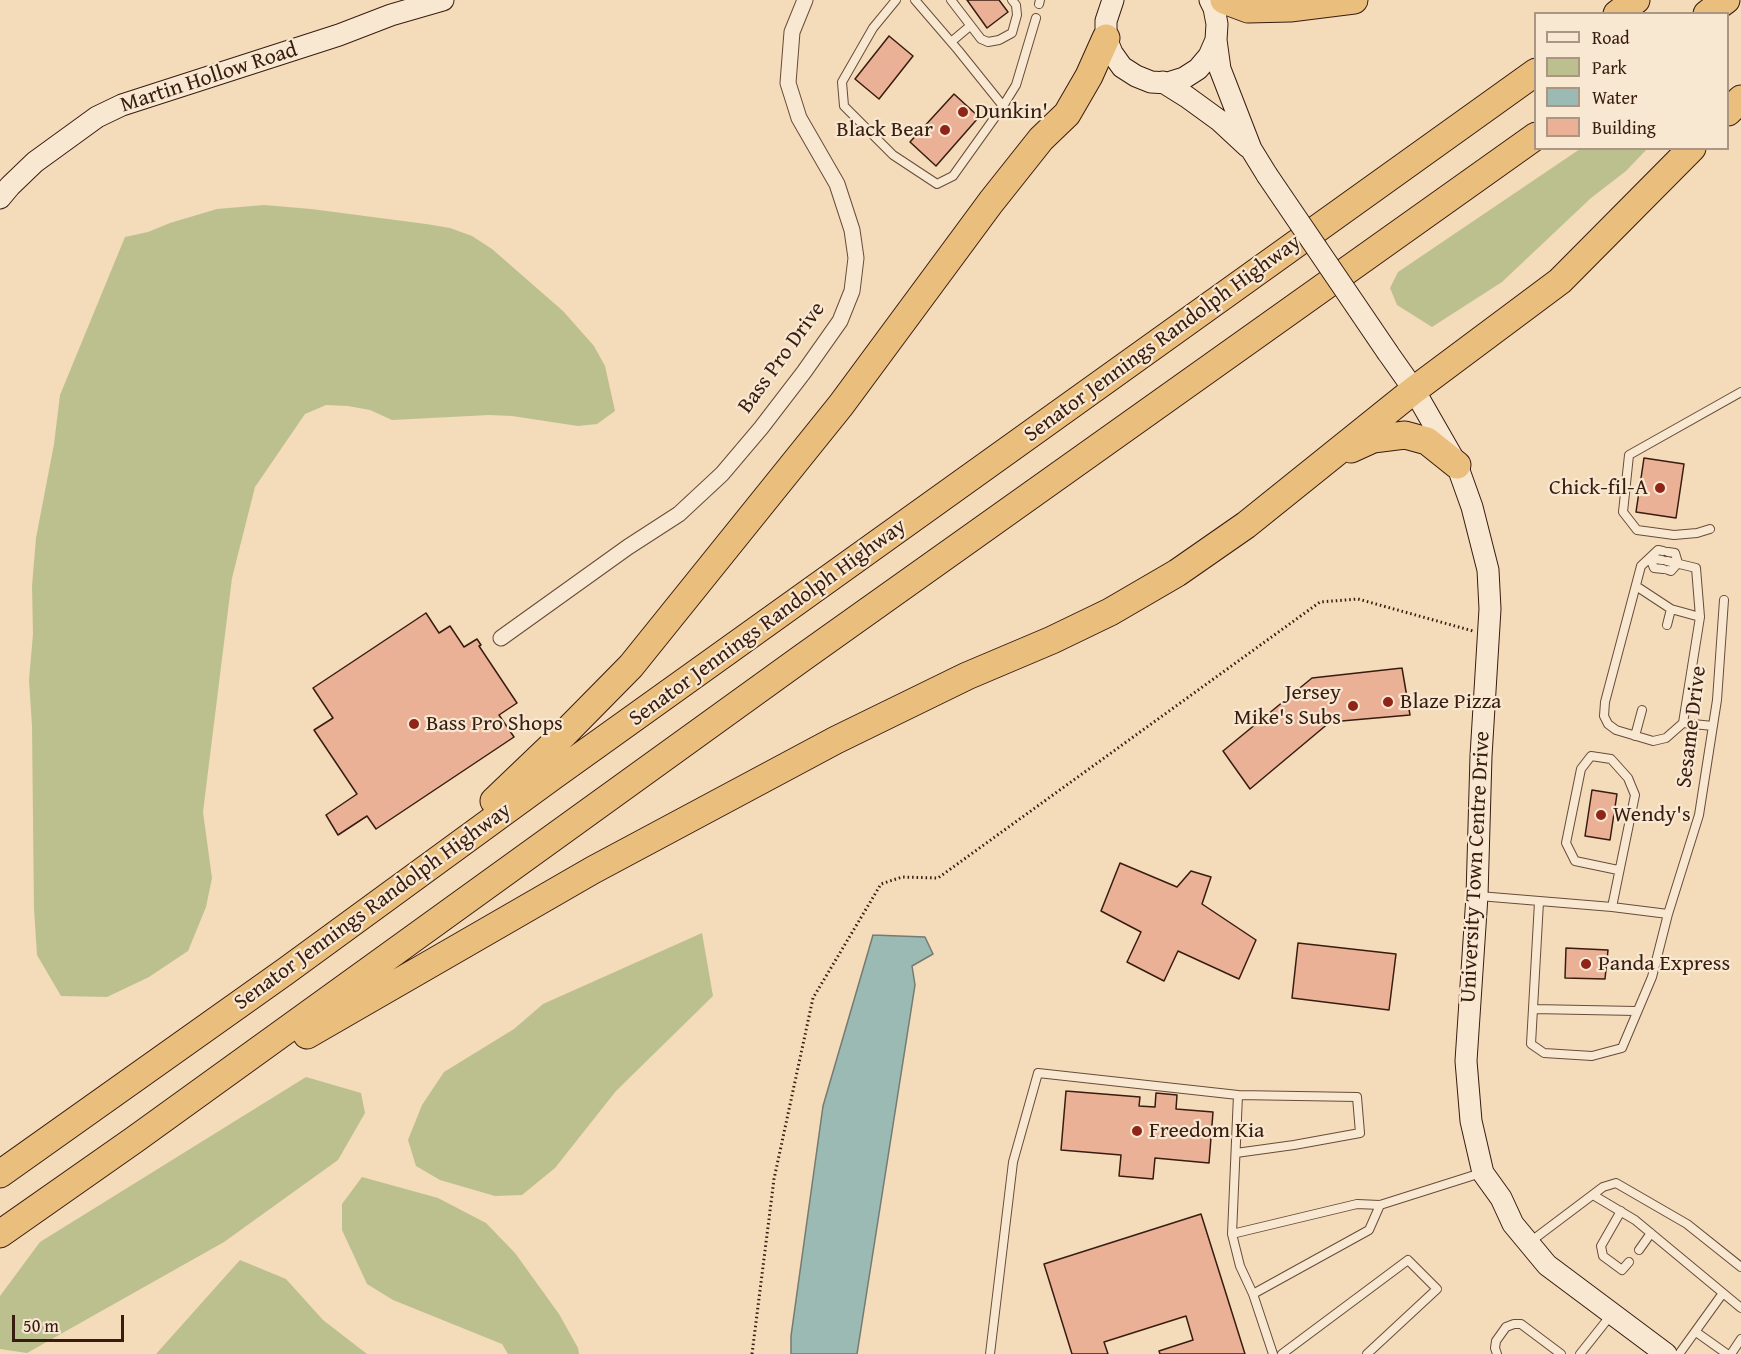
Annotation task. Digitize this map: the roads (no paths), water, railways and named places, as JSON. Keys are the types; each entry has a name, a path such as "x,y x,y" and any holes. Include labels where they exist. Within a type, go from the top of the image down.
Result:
{"highway":[{"path":"1224,0 1248,9 1267,9 1354,0"},
{"path":"1620,12 1636,0"},
{"path":"1710,12 1726,0"},
{"path":"286,971 401,874 502,795 631,666 841,405 998,193 1041,139 1067,114 1089,76 1106,38"},
{"name":"Senator Jennings Randolph Highway","path":"0,1174 1534,73"},
{"path":"1729,111 1741,99"},
{"path":"0,1234 783,672 1534,137"},
{"path":"134,1140 331,1020 603,864 836,740 967,676 1052,640 1110,612 1177,573 1246,525 1414,390 1560,281 1690,150"},
{"path":"1326,461 1373,439 1405,435 1427,441 1457,465"}],"street":[{"name":"Martin Hollow Road","path":"0,198 35,162 97,117 122,105 339,35 391,15 443,0"},
{"name":"Bass Pro Drive","path":"501,638 628,547 679,514 722,474 761,428 840,321 852,291 856,258 852,230 837,184 799,118 788,83 792,32 805,0"},
{"name":"University Town Centre Drive","path":"1210,0 1217,24 1216,40 1220,69 1251,149 1414,390 1457,465 1473,507 1488,570 1490,609 1480,756 1478,896 1466,1061 1471,1121 1483,1173 1501,1198 1513,1224 1546,1265 1666,1354"},
{"path":"1106,38 1106,21 1111,2"},
{"name":"University Town Centre Drive","path":"1106,38 1112,53 1122,67 1151,82 1163,82 1187,97 1220,121 1251,149"},
{"path":"1163,82 1184,78 1198,69 1209,56 1216,40"}],"lane":[{"path":"896,0 873,28 842,82 844,106 893,155 937,184 952,176 1016,85 1036,18"},
{"path":"915,0 1003,106"},
{"path":"951,0 981,39 988,42 999,40 1011,33 1017,15 1016,5 1012,0"},
{"path":"951,42 970,26"},
{"path":"1710,530 1674,535 1637,530 1623,512 1629,455 1741,392"},
{"path":"1658,550 1665,556 1696,568 1700,617 1683,723 1666,738 1653,741 1617,730 1608,724 1604,716 1605,702 1641,566 1650,558 1658,550"},
{"path":"1650,558 1654,568 1671,571 1678,562"},
{"path":"1636,586 1671,609 1700,617"},
{"name":"Sesame Drive","path":"1533,1009 1531,1044 1544,1053 1592,1056 1622,1048 1652,977 1668,914 1699,815 1717,700 1724,600"},
{"path":"1667,625 1671,609"},
{"path":"1635,736 1642,710"},
{"path":"1683,723 1713,726"},
{"path":"1612,907 1635,795 1628,778 1611,759 1591,756 1581,769 1566,843 1575,861 1618,870"},
{"path":"1478,896 1668,914"},
{"path":"1539,902 1533,1009 1636,1011"},
{"path":"990,1354 1013,1162 1038,1073 1238,1095 1357,1097 1360,1133 1236,1153"},
{"path":"1238,1095 1232,1234 1240,1266 1253,1294 1273,1354"},
{"path":"1232,1234 1357,1204 1380,1205 1483,1173"},
{"path":"1529,1243 1603,1187 1616,1183 1687,1224 1741,1267"},
{"path":"1593,1195 1635,1220 1741,1308"},
{"path":"1253,1294 1369,1230 1380,1205"},
{"path":"1621,1211 1601,1246 1603,1256 1622,1270 1629,1262"},
{"path":"1639,1250 1651,1233"},
{"path":"1281,1354 1408,1260 1437,1289 1367,1354"},
{"path":"1679,1354 1723,1293"},
{"path":"1580,1354 1612,1313"},
{"path":"1497,1354 1496,1341 1506,1327 1521,1323 1561,1354"},
{"path":"1696,1332 1727,1354"},
{"path":"1731,1354 1741,1339"}],"water":[{"path":"873,935 925,937 933,954 912,966 915,985 857,1354 791,1354 791,1336 823,1106"}],"place":[{"name":"Dunkin'","path":"963,112"},
{"name":"Black Bear","path":"945,130"},
{"name":"Chick-fil-A","path":"1660,488"},
{"name":"Blaze Pizza","path":"1388,702"},
{"name":"Jersey Mike's Subs","path":"1353,706"},
{"name":"Bass Pro Shops","path":"414,724"},
{"name":"Wendy's","path":"1601,815"},
{"name":"Panda Express","path":"1586,964"},
{"name":"Freedom Kia","path":"1137,1131"}]}
